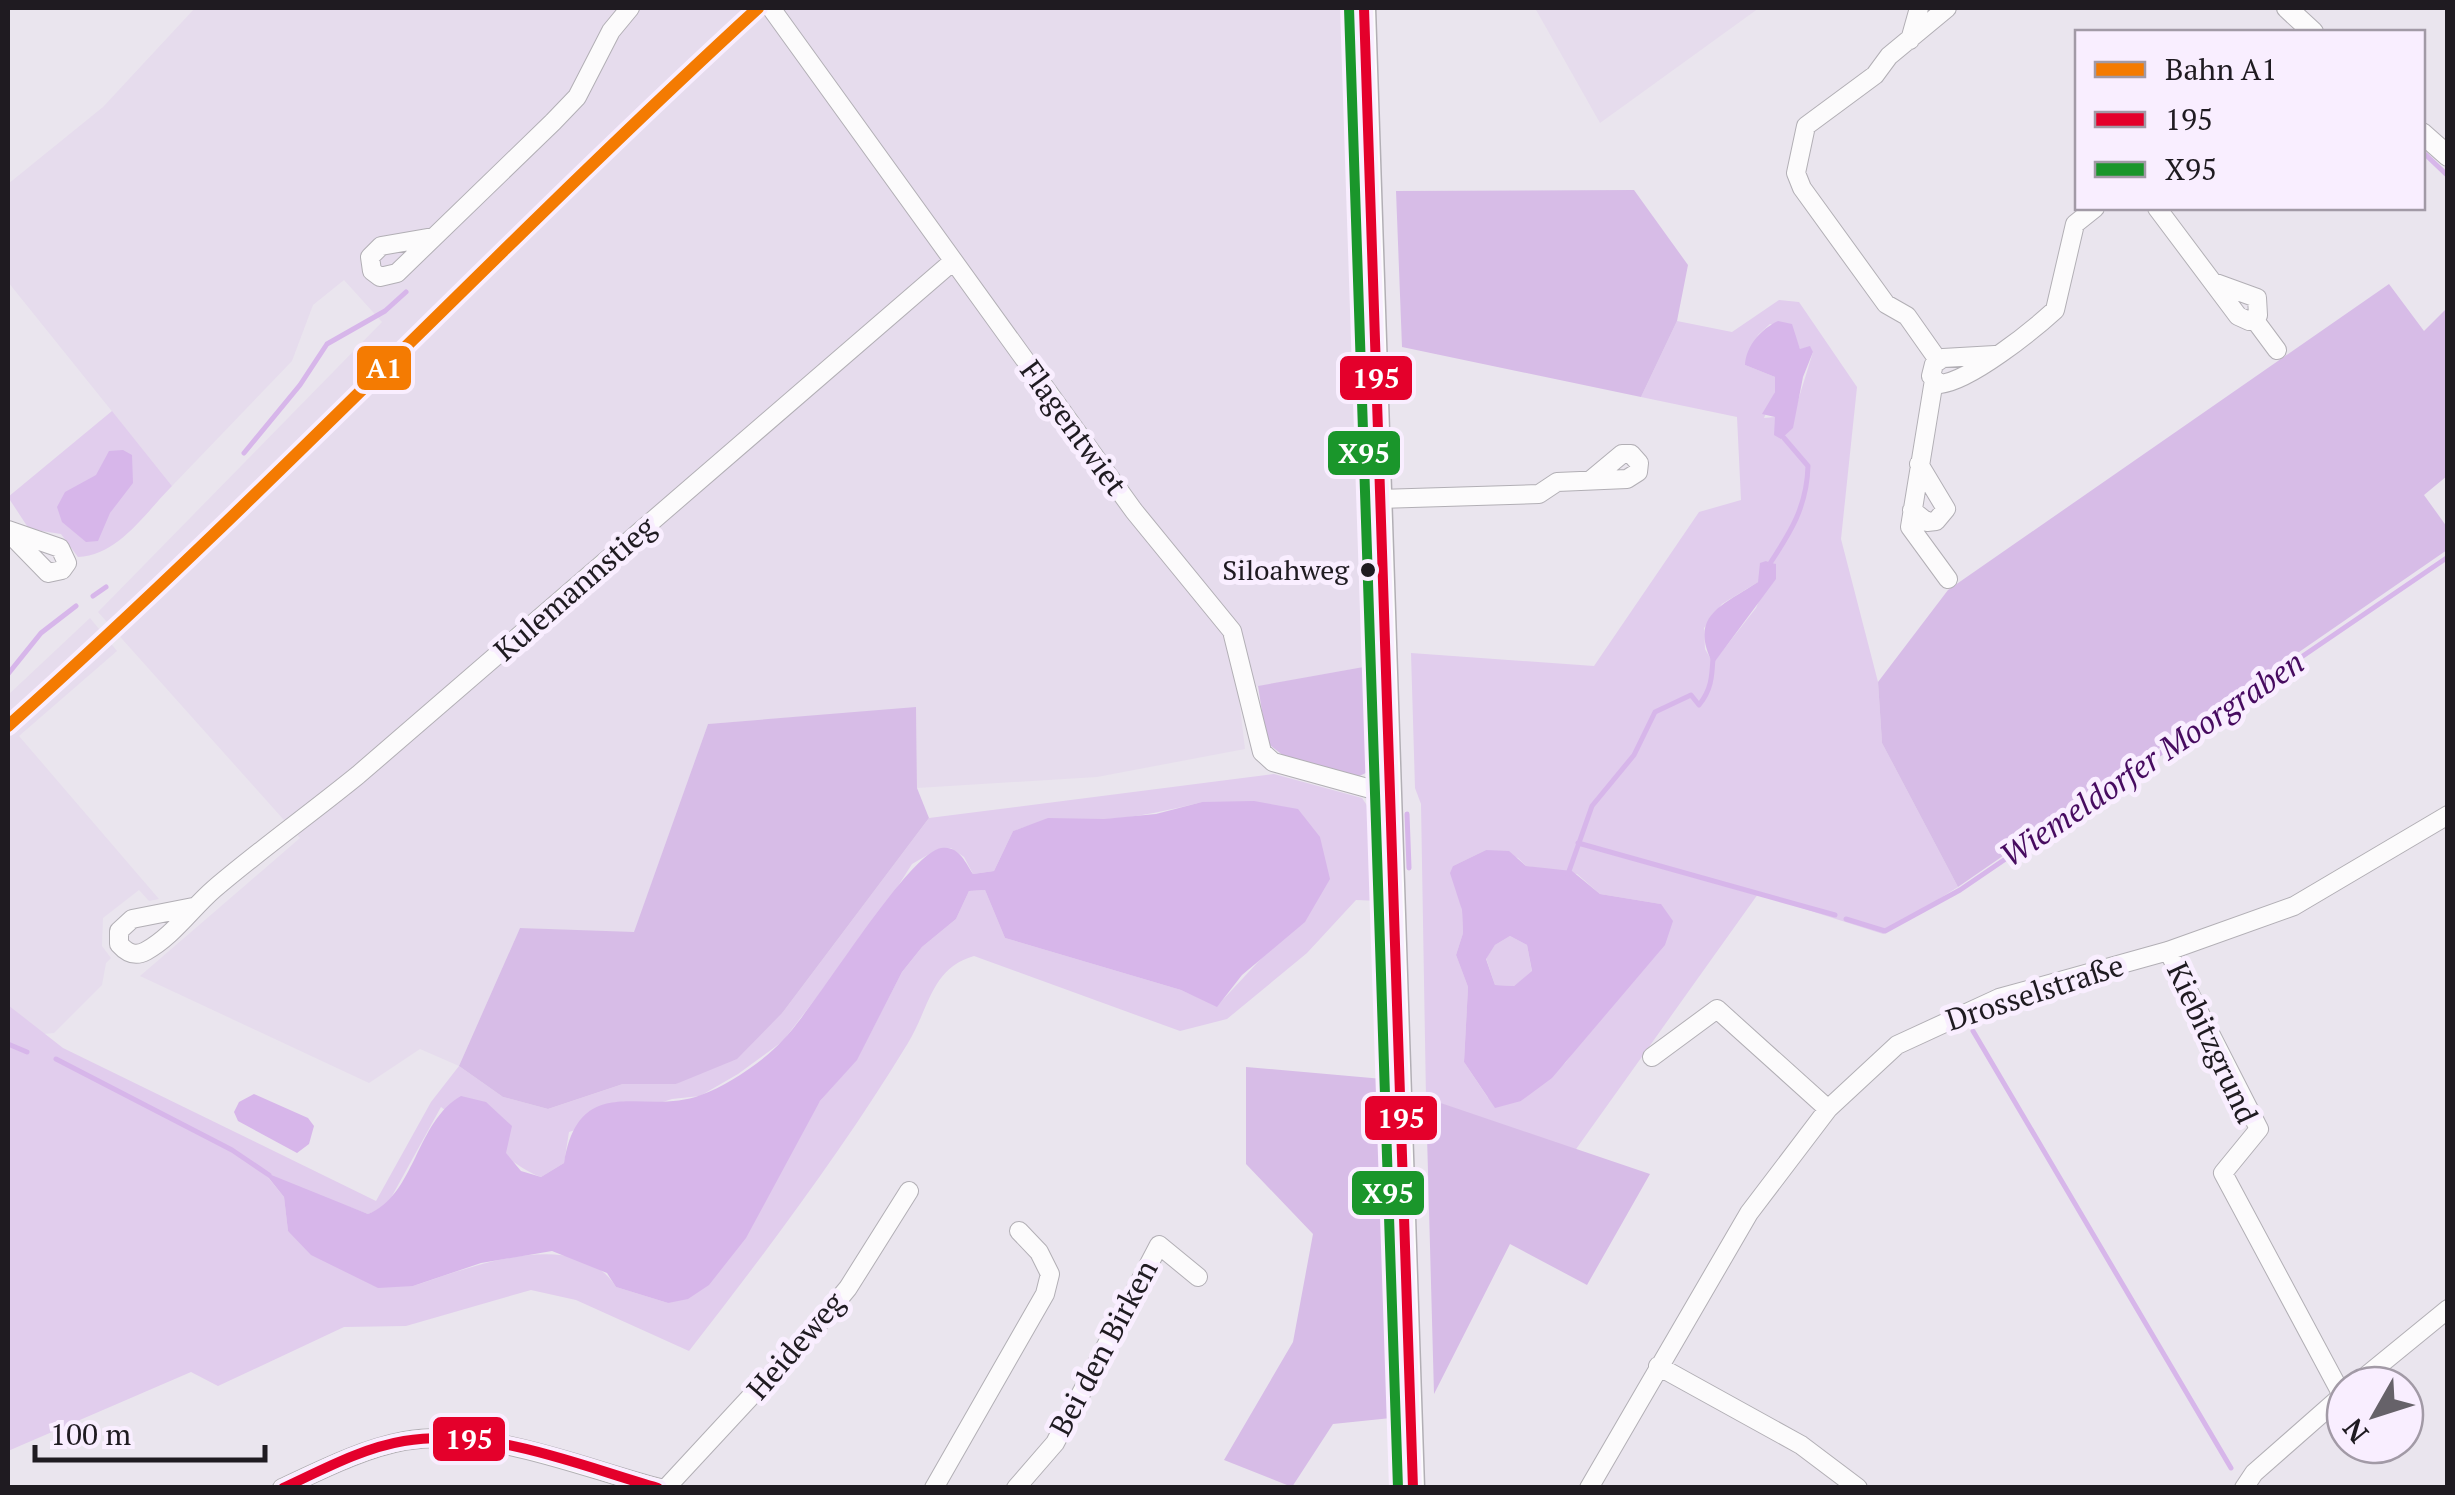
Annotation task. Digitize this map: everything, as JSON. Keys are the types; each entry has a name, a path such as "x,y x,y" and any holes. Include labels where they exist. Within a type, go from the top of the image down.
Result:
{"main road":[{"path":"1364,8 1414,1488"}],"street":[{"path":"433,238 577,97 611,32 630,8"},
{"name":"Flagentwiet","path":"771,8 952,264 1162,548 1232,631 1262,752 1273,762 1388,789"},
{"path":"1910,40 1919,8"},
{"path":"1938,360 1907,316 1886,304 1796,173 1806,126 1875,76 1947,8"},
{"path":"2286,8 2312,30"},
{"path":"2425,136 2448,156"},
{"path":"1934,380 1952,382 2057,307 2072,233 2079,220 2092,210"},
{"path":"2159,210 2238,316 2243,320 2254,319 2278,350"},
{"name":"Kulemannstieg","path":"193,907 277,834 306,818 358,775 952,264"},
{"path":"1948,579 1911,530 1934,380 1932,368 1938,360 1994,355"},
{"path":"1912,510 1926,522 1936,521 1946,509 1919,464"},
{"path":"1380,499 1539,494 1557,482 1592,479"},
{"name":"Drosselstraße","path":"1589,1488 1749,1212 1828,1109 1896,1045 2002,997 2168,951 2294,906 2448,815"},
{"name":"Kiebitzgrund","path":"2168,951 2259,1129 2224,1173 2333,1365"},
{"path":"1652,1057 1716,1010 1828,1109"},
{"name":"Heideweg","path":"663,1488 819,1324 848,1288 909,1191"},
{"path":"934,1488 1045,1294 1050,1274 1039,1252 1019,1231"},
{"name":"Bei den Birken","path":"1016,1488 1056,1444 1158,1245 1198,1277"},
{"path":"2380,1365 2448,1309"},
{"path":"1658,1366 1801,1445 1858,1488"},
{"path":"2244,1488 2254,1472 2325,1411"},
{"path":"282,1488 358,1454 428,1439 519,1450 618,1483 663,1488"}],"shaded area":[{"path":"195,8 744,8 755,20 770,8 1346,8 1369,666 1238,690 1245,749 1097,777 917,788 916,708 708,724 634,933 520,928 459,1066 420,1049 369,1083 140,976 300,838 98,612 382,322 344,280 313,305 292,361 172,486 8,282 8,184 103,107"},
{"path":"1535,8 1759,8 1600,123"},
{"path":"1634,190 1688,265 1677,321 1641,397 1402,347 1396,191"},
{"path":"2389,284 2424,331 2447,308 2447,476 2424,495 2447,527 2447,550 1958,887 1882,743 1878,682 1948,590"},
{"path":"1779,300 1799,302 1857,387 1841,539 1878,682 1882,743 1958,887 1883,934 1758,894 1574,1152 1426,1098 1421,804 1415,788 1411,653 1594,666 1699,512 1741,500 1737,417 1641,397 1677,321 1732,332","holes":["1770,324 1794,333 1800,349 1813,352 1792,420 1777,427 1775,417 1764,418 1775,392 1775,377 1745,365 1758,335","1766,561 1775,564 1756,608 1713,663 1705,649 1704,628 1722,604 1758,582","1486,850 1518,858 1526,866 1577,874 1600,894 1661,904 1657,954 1591,1026 1566,1062 1521,1101 1488,1098 1464,1062 1468,987 1456,955 1463,933 1453,866"]},
{"path":"1778,321 1792,324 1800,349 1810,346 1813,352 1803,377 1793,428 1781,439 1774,435 1775,417 1762,414 1775,392 1775,377 1745,365 1755,339"},
{"path":"112,411 172,486 119,541 78,557 61,534 29,529 8,497"},
{"path":"123,450 132,455 133,483 110,513 98,541 86,542 62,522 57,507 65,492 96,475 109,451"},
{"path":"1760,563 1776,564 1776,579 1713,664 1704,634 1707,623 1721,606 1758,582"},
{"path":"90,618 117,651 19,736 159,899 149,901 139,890 103,918 102,946 111,958 106,963 102,985 54,1033 43,1034 8,1005 8,695"},
{"path":"1369,666 1368,772 1355,778 1284,756 1267,743 1258,686"},
{"path":"916,707 917,788 929,818 783,1012 737,1059 676,1084 623,1084 548,1109 503,1097 459,1066 520,928 634,932 708,724"},
{"path":"1274,774 1362,798 1378,822 1380,901 1356,900 1307,953 1227,1019 1180,1031 974,956 960,962 940,980 908,1043 830,1161 689,1351 576,1300 531,1290 406,1326 344,1327 218,1386 191,1372 8,1451 8,1005 63,1048 376,1201 431,1102 459,1066 503,1097 548,1109 623,1084 676,1084 783,1012 929,818","holes":["1202,802 1271,948 1217,1006 1181,990 1005,938 985,890 969,891 956,919 922,947 902,972 857,1059 820,1101 668,1303 616,1287 598,1268 575,1258 549,1254 491,1262 413,1286 288,1231 284,1197 266,1175 368,1214 386,1207 441,1107 505,1157 541,1177 564,1163 569,1132 672,1099 700,1096 783,1041 881,913 912,864 938,849 951,848 964,857 973,874 994,871 1013,831 1038,824 1131,817"]},
{"path":"1254,801 1298,809 1320,837 1330,879 1305,922 1242,975 1217,1007 1181,990 1005,938 985,890 969,891 956,919 922,947 902,972 857,1060 820,1101 746,1238 709,1285 688,1299 668,1303 616,1287 607,1273 552,1251 481,1263 413,1286 378,1288 311,1255 288,1231 284,1197 264,1172 368,1214 384,1205 396,1191 434,1122 461,1096 486,1102 512,1126 506,1153 521,1171 541,1177 564,1163 572,1134 584,1116 599,1106 679,1100 701,1095 734,1079 783,1040 906,876 941,848 957,852 973,874 994,871 1013,831 1048,818 1104,819 1156,814 1202,802"},
{"path":"1486,850 1509,851 1526,866 1572,871 1600,894 1661,904 1673,921 1665,945 1552,1078 1521,1101 1495,1108 1464,1062 1468,987 1456,955 1463,933 1462,910 1450,873 1453,866","holes":["1510,936 1527,945 1532,971 1514,986 1495,985 1486,959 1495,945"]},
{"path":"1510,936 1527,945 1532,972 1514,986 1495,985 1486,958 1495,945"},
{"path":"1246,1067 1383,1079 1391,1418 1333,1424 1292,1487 1224,1460 1293,1342 1313,1234 1246,1164"},
{"path":"254,1094 308,1118 314,1126 309,1144 297,1153 238,1121 234,1112 239,1102"},
{"path":"1426,1098 1650,1174 1587,1285 1510,1244 1434,1394"}],"waterway":[{"path":"2426,155 2448,176"},
{"path":"244,453 300,385 327,344 385,311 406,292"},
{"path":"1769,565 1796,519 1807,481 1808,466 1784,438"},
{"name":"Wiemeldorfer Moorgraben","path":"1846,919 1885,931 1960,890 2448,557"},
{"path":"93,596 106,587"},
{"path":"8,674 41,633 76,606"},
{"path":"1568,874 1592,806 1634,755 1655,712 1691,695 1699,705 1709,688 1713,657"},
{"path":"1407,814 1409,868"},
{"name":"Wiemeldorfer Moorgraben","path":"1578,843 1835,915"},
{"path":"1973,1031 2231,1468"},
{"path":"8,1044 27,1052"},
{"path":"56,1059 232,1150 269,1175"}],"rail line":[{"name":"A1","path":"8,726 198,549 758,8"}],"transit line":[{"name":"X95","path":"1349,8 1398,1488"},
{"name":"195","path":"1364,8 1413,1488"},
{"name":"195","path":"283,1488 373,1449 437,1438 469,1439 533,1451 658,1488"}],"place":[{"name":"Siloahweg","path":"1368,570"}]}
